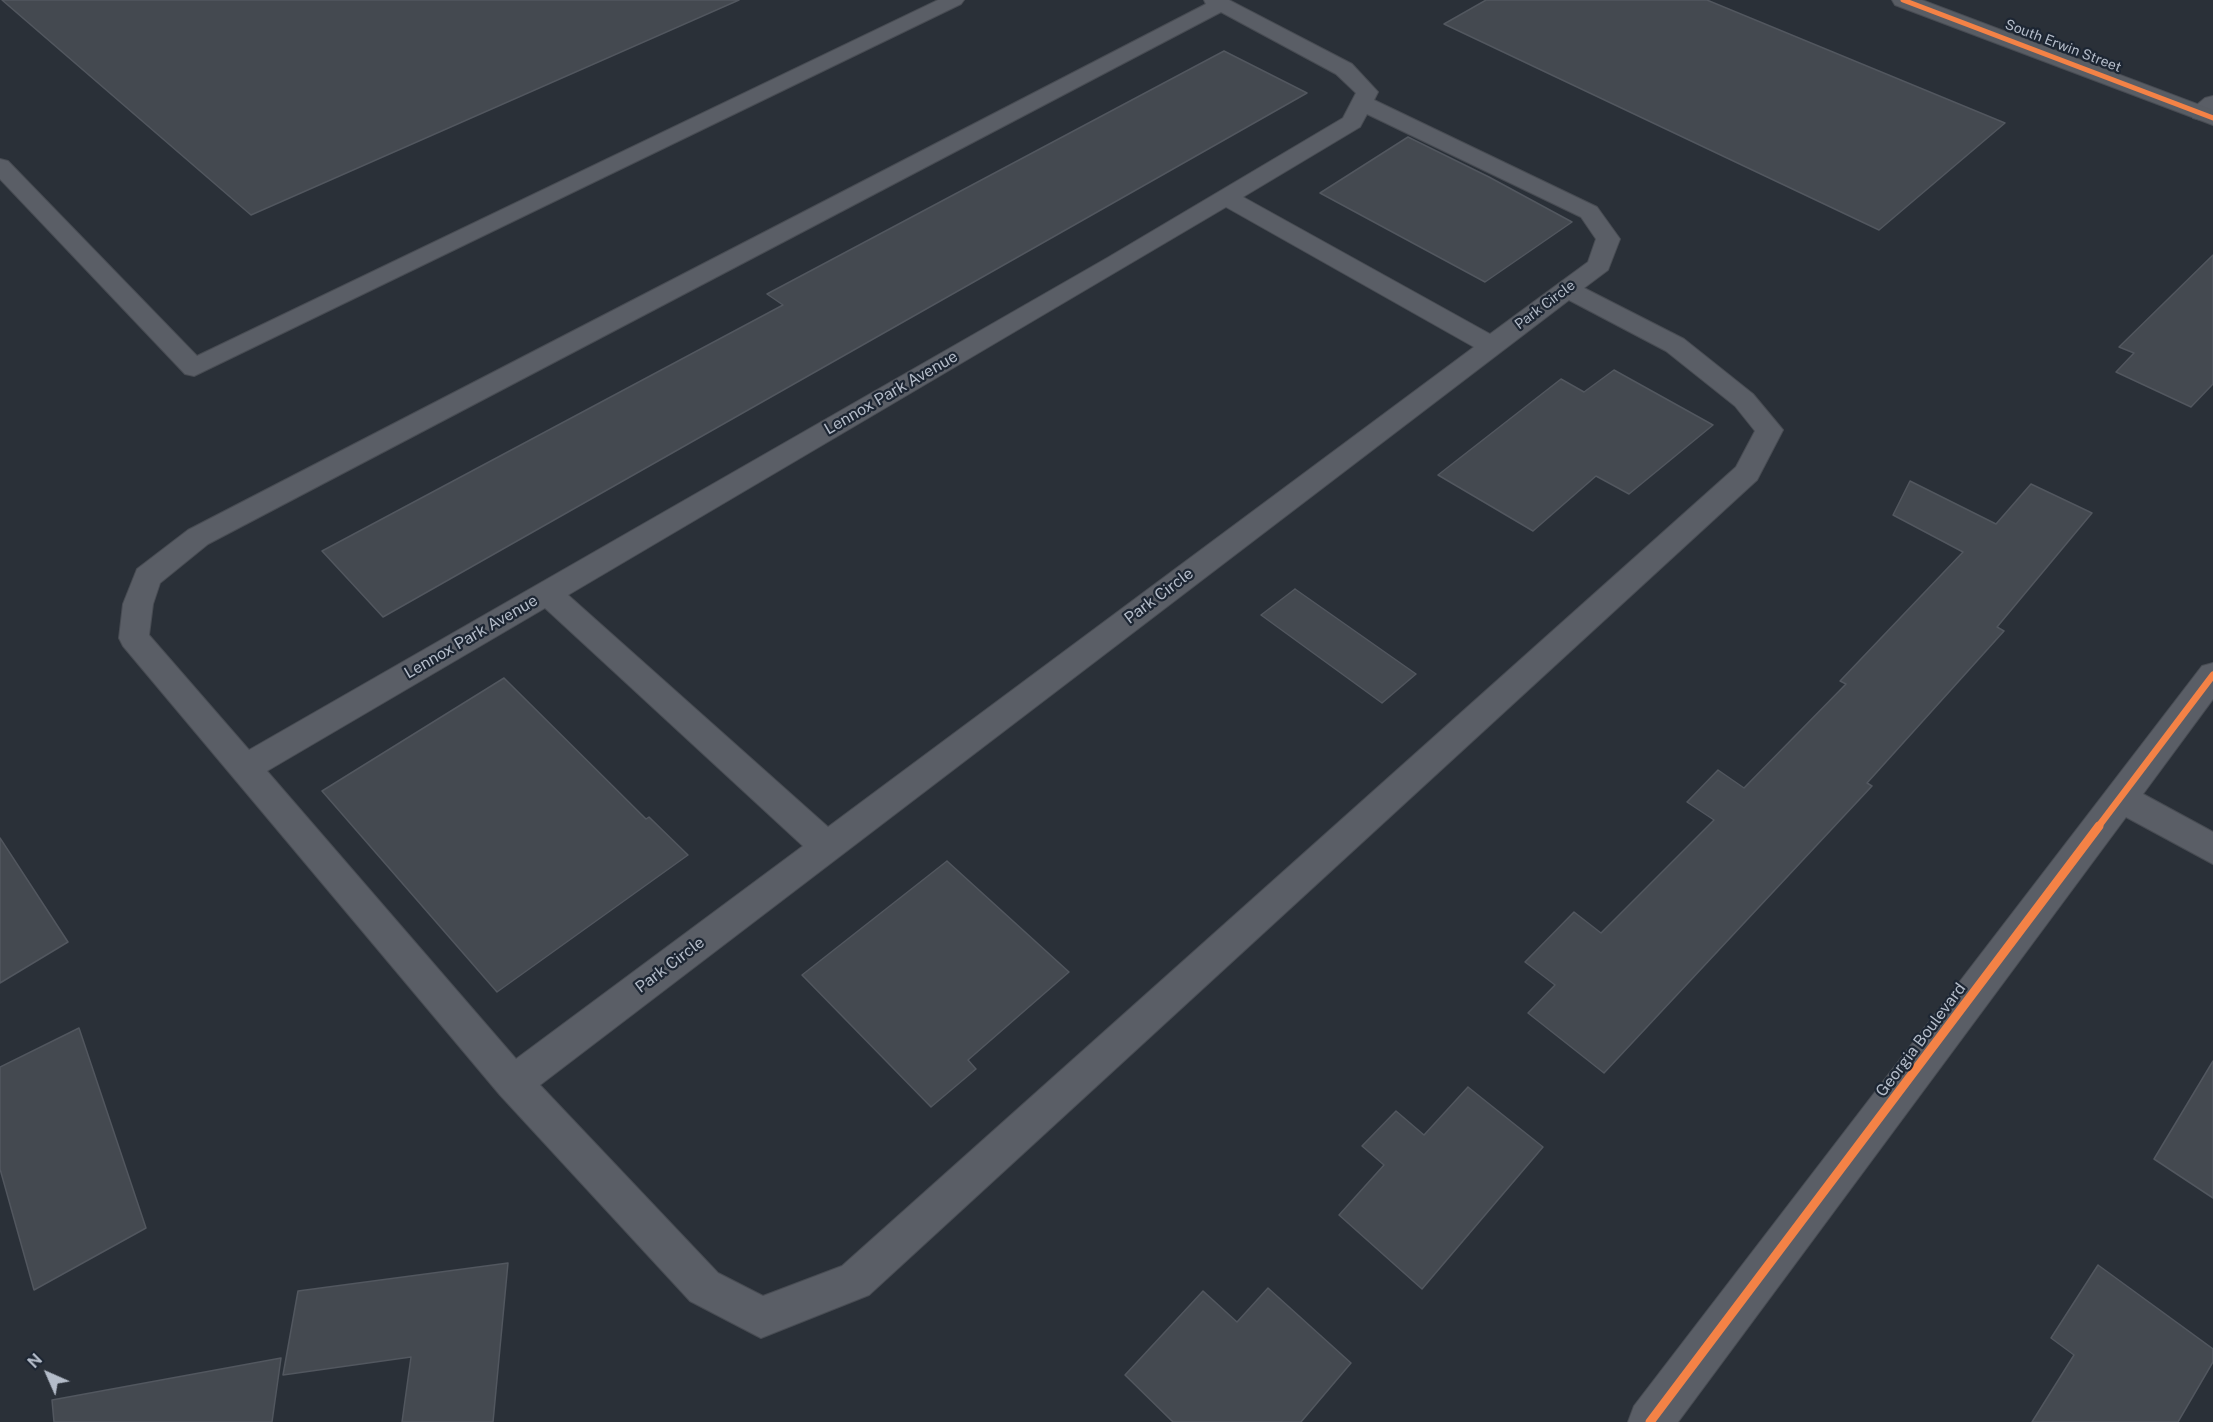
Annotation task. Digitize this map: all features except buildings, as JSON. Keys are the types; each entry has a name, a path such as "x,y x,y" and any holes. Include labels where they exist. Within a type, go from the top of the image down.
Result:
{"street":[{"name":"South Erwin Street","path":"1903,0 2209,111"},
{"name":"Georgia Boulevard","path":"1650,1422 2213,675"},
{"path":"2121,798 2213,849"}],"lane":[{"path":"0,166 194,368 954,0"},
{"path":"1362,103 1367,92 1344,69 1217,2 198,537 147,577 138,604 134,638 513,1083 704,1287 760,1317 855,1281 1748,473 1769,430 1744,400 1675,345 1567,289"},
{"name":"Lennox Park Avenue","path":"244,769 1352,122 1362,103"},
{"name":"Park Circle","path":"513,1083 1599,265 1608,239 1589,212 1362,103"},
{"path":"1225,197 1492,346"},
{"path":"548,593 827,847"}],"cycle path":[{"path":"1903,0 2213,118"},
{"path":"1650,1422 2213,675"}]}
